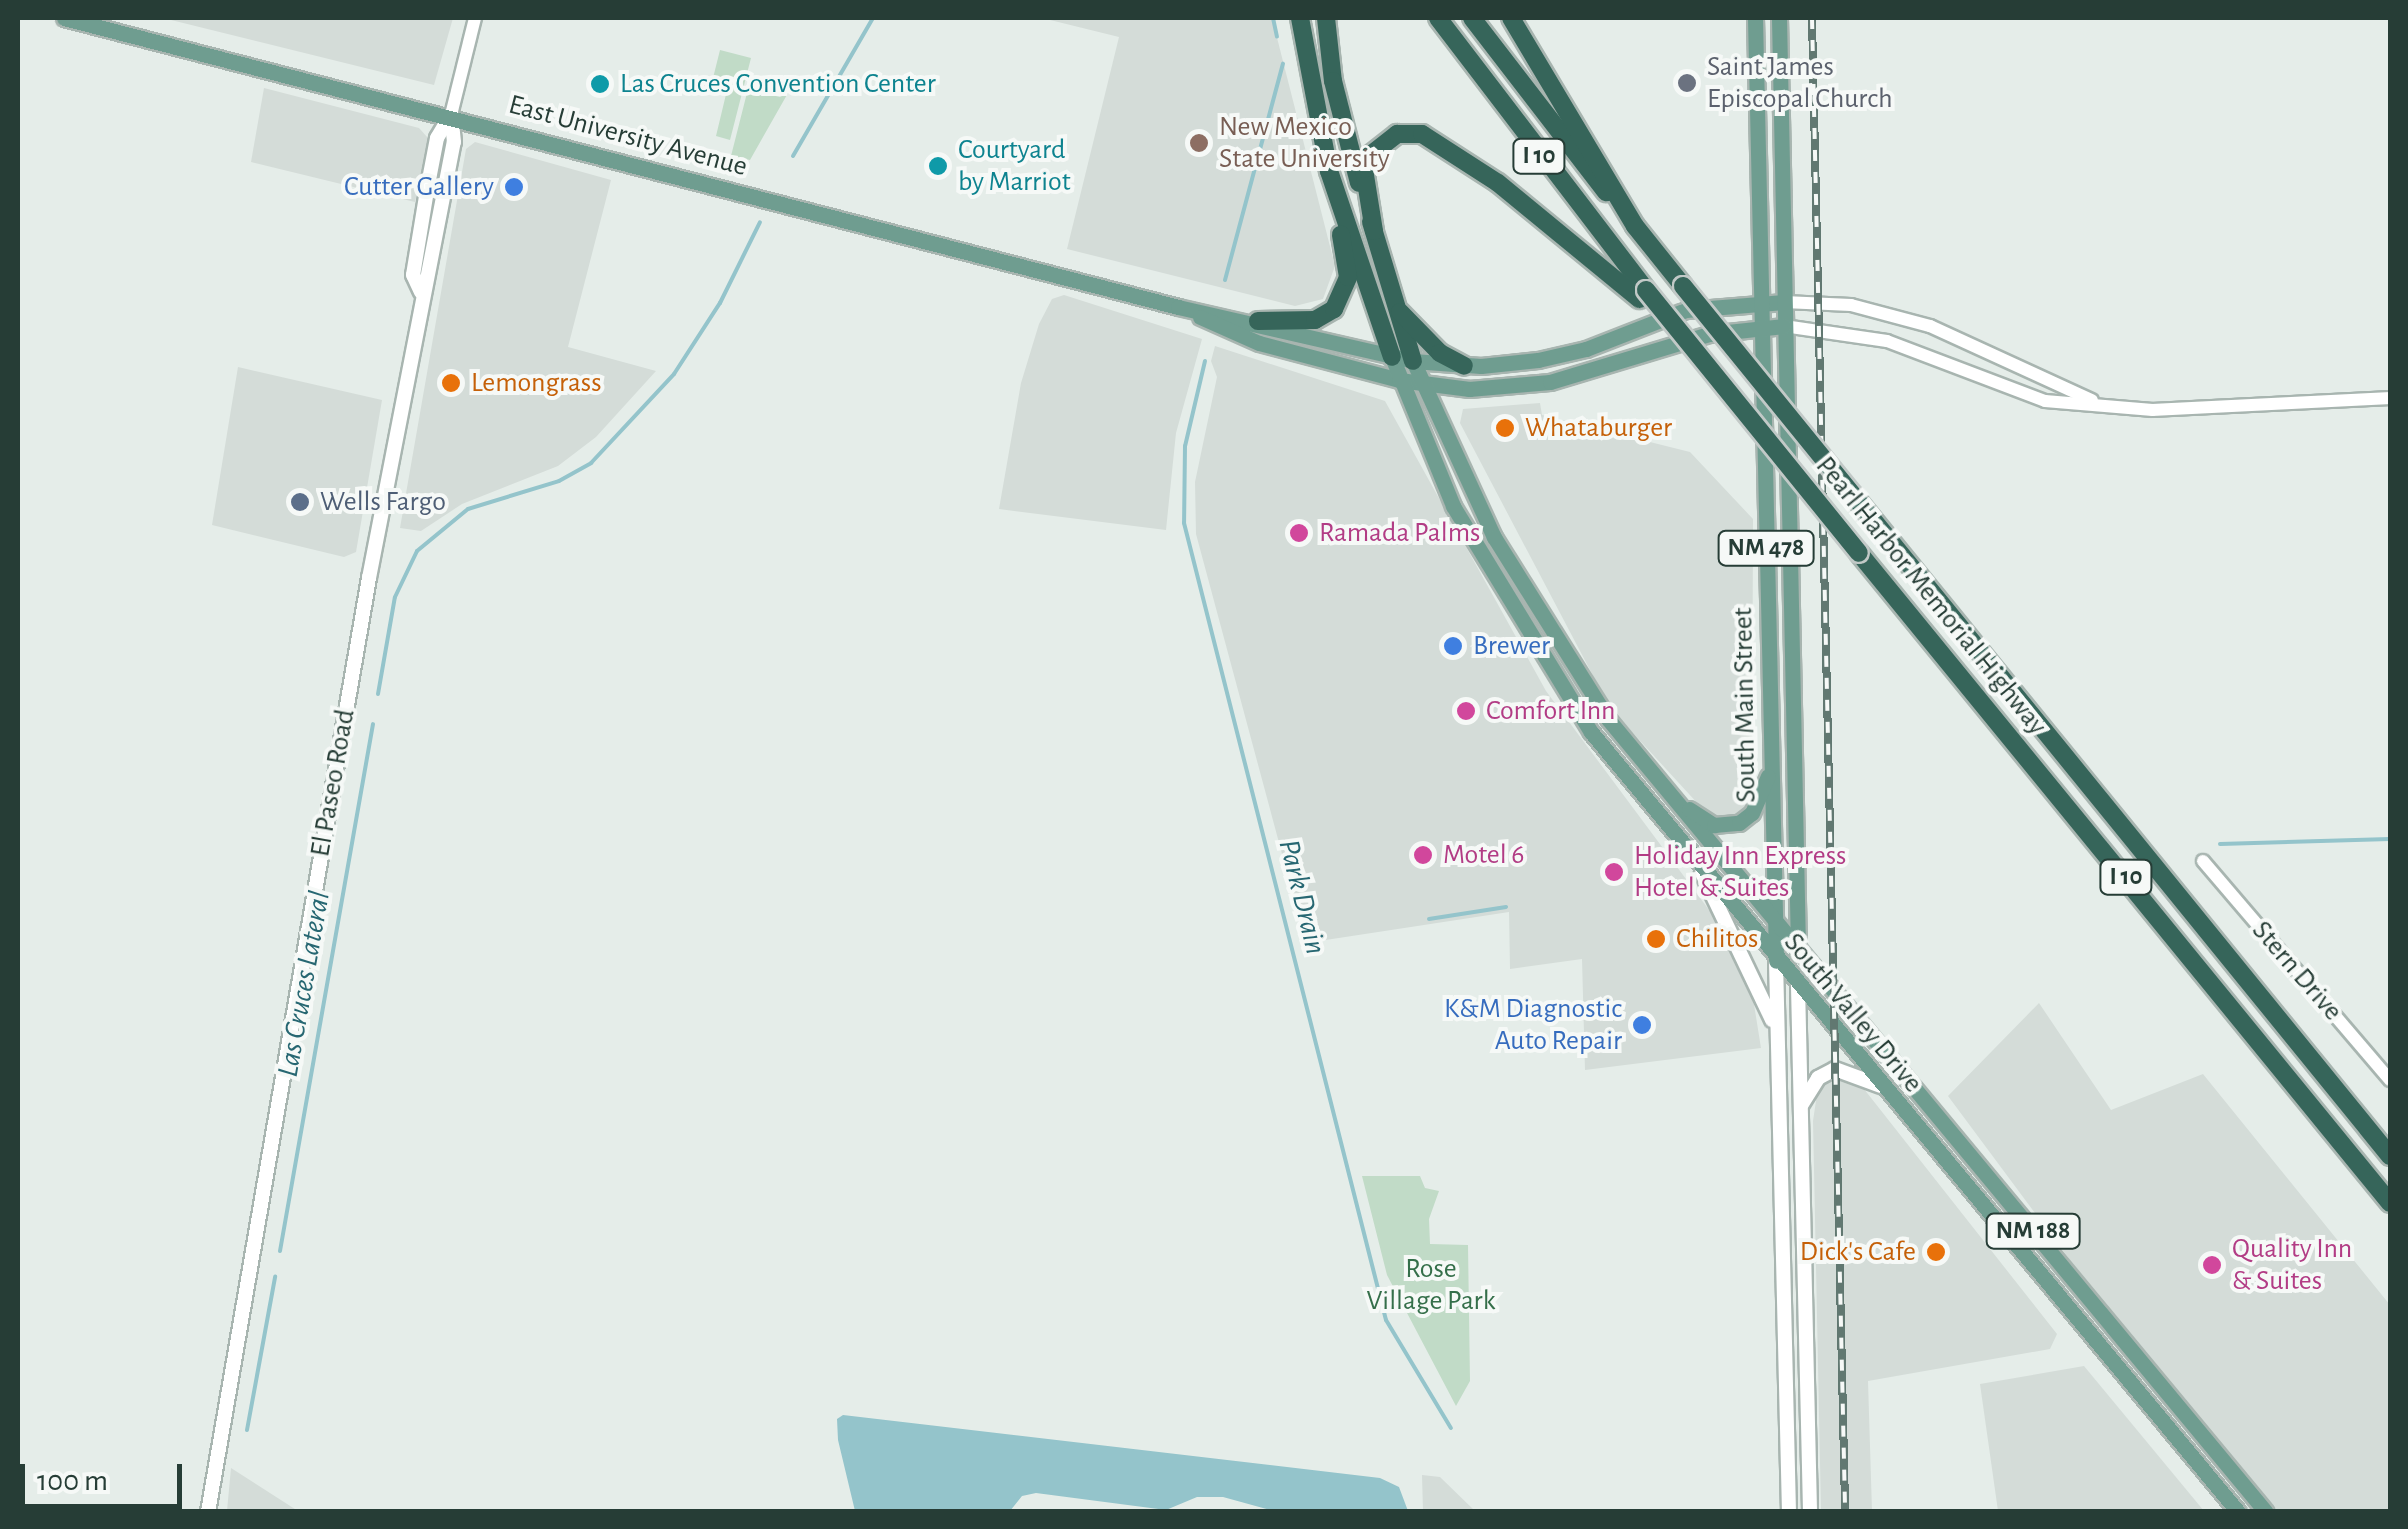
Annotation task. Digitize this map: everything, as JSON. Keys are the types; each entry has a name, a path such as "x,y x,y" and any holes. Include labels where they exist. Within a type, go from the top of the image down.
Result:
{"highway":[{"path":"1258,321 1315,320 1346,290 1329,170 1300,18"},
{"path":"1326,18 1340,115 1413,362"},
{"name":"Pearl Harbor Memorial Highway","path":"1438,18 1643,294 1725,388 2390,1203"},
{"name":"I 10","path":"1472,18 1635,226"},
{"path":"1511,18 1635,226"},
{"path":"1374,232 1364,169 1369,156 1388,138 1422,134 1498,182 1643,294"},
{"path":"1329,170 1392,358"},
{"name":"Pearl Harbor Memorial Highway","path":"1635,226 2390,1156"},
{"path":"1395,306 1440,353 1464,366"}],"main road":[{"name":"East University Avenue","path":"64,18 451,115 1178,307 1258,321 1413,362 1464,366 1538,360 1686,310 1784,302"},
{"name":"South Main Street","path":"1755,18 1788,1512"},
{"name":"South Main Street","path":"1779,18 1810,1512"},
{"name":"El Paseo Road","path":"208,1512 421,292 430,277 454,142 451,115"},
{"name":"East University Avenue","path":"1178,307 1259,343 1424,385 1531,386 1709,334 1784,326"},
{"name":"South Valley Drive","path":"1392,358 1440,482 1514,614 1591,732 1776,960 2238,1512"},
{"name":"South Valley Drive","path":"1413,362 1454,461 1526,591 1608,719 2266,1512"},
{"path":"1670,795 1706,821 1733,825 1752,813 1771,768"},
{"path":"1700,868 1748,956 1778,1036"},
{"path":"1801,1104 1828,1071 1849,1071 1881,1086"}],"street":[{"path":"451,115 474,18"},
{"path":"1784,302 1851,305 1930,326 2104,404"},
{"path":"1784,326 1887,341 2045,401 2153,410 2390,398"},
{"name":"Stern Drive","path":"2203,862 2390,1080"}],"shaded area":[{"path":"163,18 453,18 434,85"},
{"name":"New Mexico State University","path":"1042,18 1272,18 1335,266 1323,299 1295,306 1067,249 1119,37"},
{"path":"264,88 419,128 428,138 415,202 251,162"},
{"path":"475,142 611,180 568,347 656,371 596,437 558,466 462,504 421,531 400,528 466,149"},
{"path":"1064,295 1202,339 1176,433 1166,530 999,509 1021,383 1039,324 1052,299"},
{"path":"1215,346 1385,401 1546,691 1715,918 1753,998 1761,1048 1585,1070 1582,959 1510,969 1509,912 1306,943 1196,534 1195,482 1217,377 1211,361"},
{"path":"238,367 382,400 356,552 344,557 212,525"},
{"path":"1540,403 1542,415 1690,452 1753,519 1752,795 1744,810 1728,818 1711,818 1610,708 1460,423 1463,409"},
{"path":"2039,1003 2111,1110 2203,1074 2390,1305 2390,1511 2278,1511 2122,1330 1948,1096"},
{"path":"1833,1077 1864,1089 2057,1334 2050,1349 1868,1381 1872,1511 1821,1511 1813,1121 1817,1094"},
{"path":"2084,1366 2204,1511 1998,1511 1980,1384"},
{"path":"231,1468 298,1511 227,1511"},
{"path":"1422,1475 1440,1477 1475,1511 1423,1511"}],"green space":[{"path":"720,50 751,58 730,140 716,136 728,86 712,82"},
{"path":"750,81 751,90 780,97 788,93 750,160 731,156"},
{"name":"Rose Village Park","path":"1362,1176 1420,1176 1425,1188 1439,1191 1429,1219 1430,1244 1468,1245 1470,1381 1456,1406 1387,1275"}],"water":[{"path":"843,1415 1380,1478 1399,1487 1408,1511 1274,1511 1223,1497 1197,1497 1166,1510 1036,1493 1022,1496 1010,1511 855,1511 838,1440 837,1419"}],"waterway":[{"name":"Las Cruces Lateral","path":"793,156 873,18"},
{"name":"Park Drain","path":"1273,18 1277,37"},
{"name":"Park Drain","path":"1225,280 1283,64"},
{"name":"Las Cruces Lateral","path":"378,694 395,597 417,551 468,509 559,481 591,463 674,374 720,303 760,222"},
{"name":"Park Drain","path":"1205,361 1185,446 1184,523 1386,1320 1451,1428"},
{"name":"Las Cruces Lateral","path":"280,1251 373,724"},
{"path":"2220,844 2390,839"},
{"path":"1429,919 1506,907"},
{"name":"Las Cruces Lateral","path":"247,1430 275,1277"}],"railway":[{"path":"1812,18 1845,1512"}],"place":[{"name":"Saint James Episcopal Church","path":"1687,83"},
{"name":"Las Cruces Convention Center","path":"600,84"},
{"name":"New Mexico State University","path":"1199,143"},
{"name":"Courtyard by Marriot","path":"938,166"},
{"name":"Cutter Gallery","path":"514,187"},
{"name":"Lemongrass","path":"451,383"},
{"name":"Whataburger","path":"1505,428"},
{"name":"Wells Fargo","path":"300,502"},
{"name":"Ramada Palms","path":"1299,533"},
{"name":"Brewer","path":"1453,646"},
{"name":"Comfort Inn","path":"1466,711"},
{"name":"Motel 6","path":"1423,855"},
{"name":"Holiday Inn Express Hotel & Suites","path":"1614,872"},
{"name":"Chilitos","path":"1656,939"},
{"name":"K&M Diagnostic Auto Repair","path":"1642,1025"},
{"name":"Dick's Cafe","path":"1936,1252"},
{"name":"Quality Inn & Suites","path":"2212,1265"}]}
